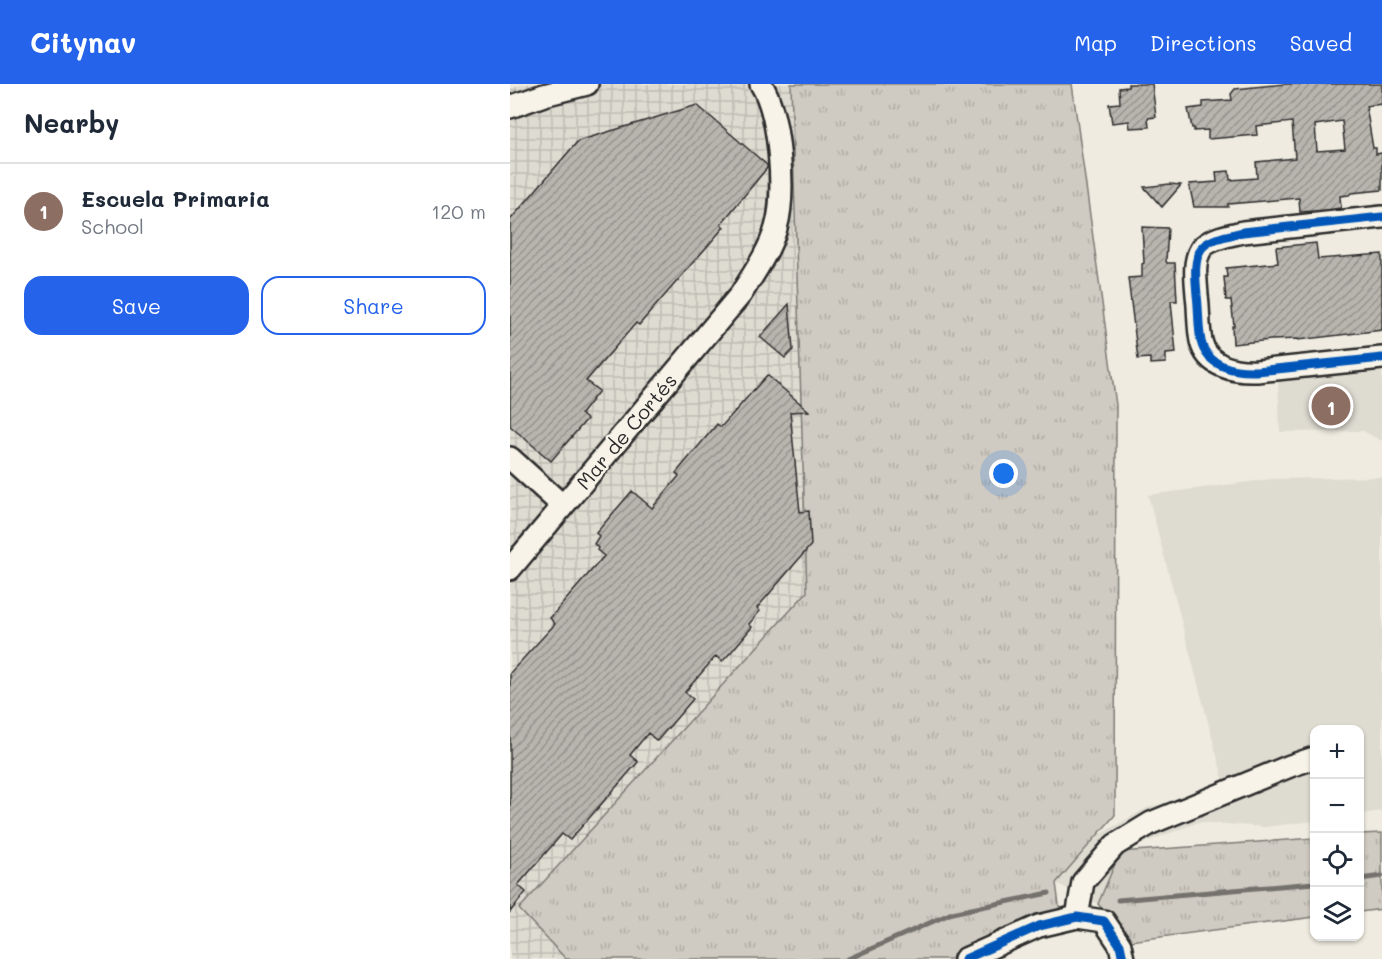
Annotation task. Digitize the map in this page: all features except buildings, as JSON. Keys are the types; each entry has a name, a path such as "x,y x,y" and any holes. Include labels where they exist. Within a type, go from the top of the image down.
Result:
{"street":[{"path":"510,107 587,84"},
{"name":"Mar de Cortés","path":"510,569 741,294 770,244 776,227 779,207 779,144 774,116 767,93 761,84"},
{"path":"1382,217 1244,232 1222,237 1202,248 1196,262 1202,343 1211,358 1227,369 1240,372 1257,371 1382,358"},
{"path":"510,458 563,506"},
{"path":"1077,917 1083,882 1115,845 1151,823 1290,765 1310,759"},
{"path":"965,959 1040,926 1077,917 1104,921 1120,945 1123,959"}],"shaded area":[{"path":"523,84 790,84 804,212 807,592 519,909 566,959 510,959 510,89"},
{"path":"1382,366 1382,441 1363,431 1280,432 1278,380"},
{"path":"1382,477 1382,811 1364,813 1364,725 1310,725 1310,821 1265,827 1199,822 1120,852 1098,904 1056,883 1099,835 1147,808 1225,786 1148,495 1272,479"}],"green space":[{"path":"791,84 1072,84 1116,405 1115,815 1056,883 1061,920 965,959 566,959 519,909 807,592"},
{"path":"1382,833 1382,909 1364,911 1364,887 1364,834"},
{"path":"1310,838 1310,918 1130,941 1098,904 1120,852"}],"waterway":[{"path":"1364,878 1382,876"},
{"path":"1118,900 1310,883"},
{"path":"848,959 952,913 1049,893"}],"cycle path":[{"path":"1382,217 1243,232 1220,238 1209,242 1201,249 1198,254 1196,271 1201,341 1209,357 1223,366 1231,369 1257,371 1382,358"},
{"path":"965,959 1039,926 1077,917 1104,921 1120,945 1123,959"}],"place":[{"name":"Escuela Primaria","path":"1331,406"}]}
